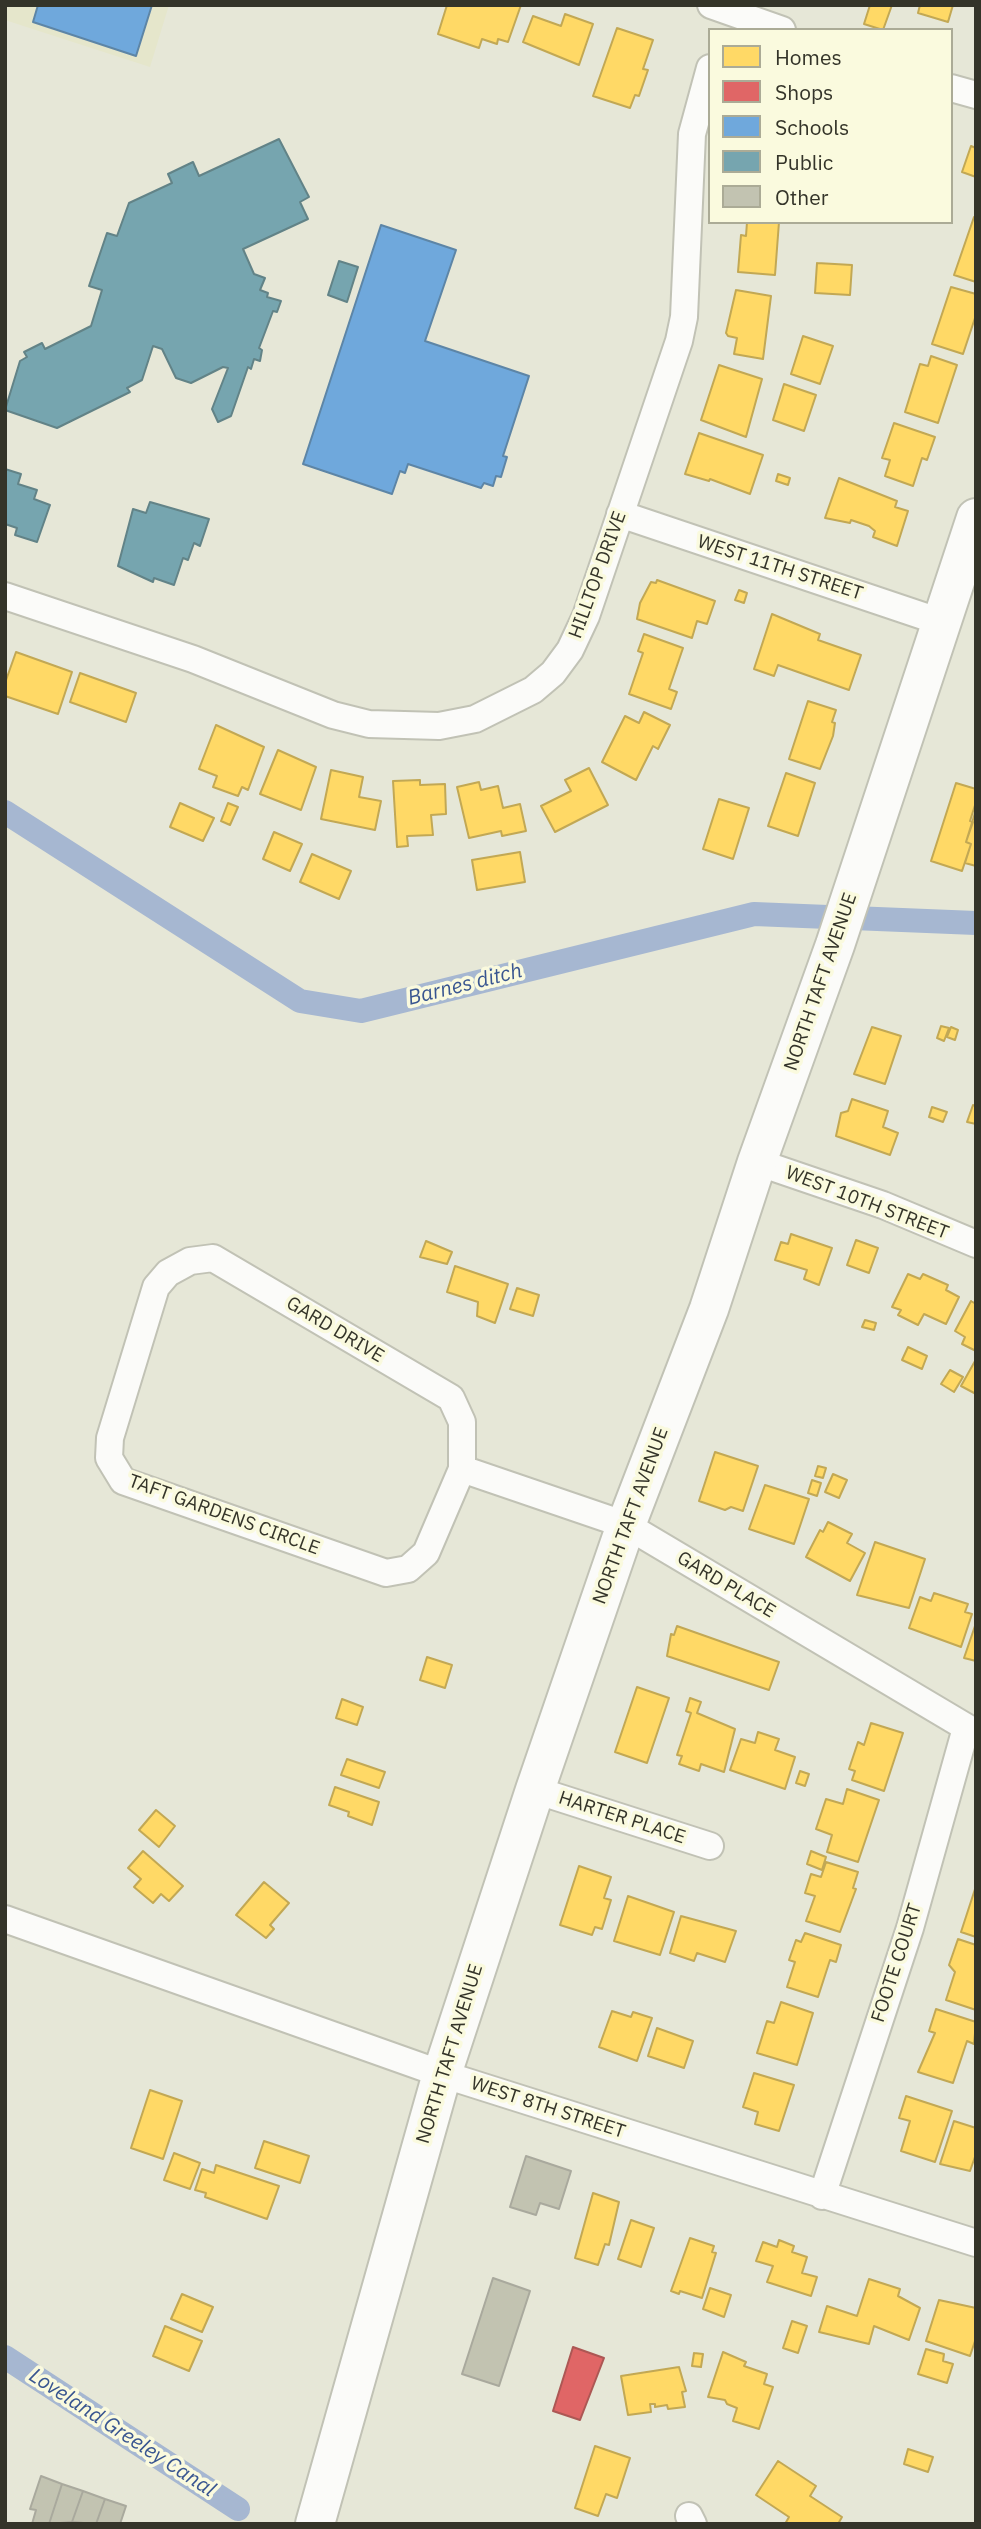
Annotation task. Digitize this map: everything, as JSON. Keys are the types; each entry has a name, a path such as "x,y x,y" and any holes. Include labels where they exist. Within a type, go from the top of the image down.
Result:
{"main road":[{"name":"NORTH TAFT AVENUE","path":"316,2524 325,2482 442,2074 535,1790 626,1525 709,1309 757,1162 835,945 976,518"}],"street":[{"path":"720,15 767,19"},
{"name":"HILLTOP DRIVE","path":"5,596 193,659 333,715 391,727 439,726 475,719 505,706 553,673 570,650 586,616 667,380 684,317 692,134 708,75"},
{"path":"953,89 976,95"},
{"name":"WEST 11TH STREET","path":"620,514 941,622"},
{"name":"WEST 10TH STREET","path":"757,1162 883,1205 976,1244"},
{"name":"GARD DRIVE","path":"156,1287 167,1273 190,1261 213,1258 451,1398 462,1422 462,1469"},
{"name":"TAFT GARDENS CIRCLE","path":"156,1287 110,1438 109,1458 123,1481 386,1573 408,1569 426,1553 462,1469"},
{"name":"GARD PLACE","path":"462,1469 626,1525 971,1731"},
{"name":"FOOTE COURT","path":"822,2196 971,1731"},
{"name":"HARTER PLACE","path":"535,1790 710,1846"},
{"name":"WEST 8TH STREET","path":"5,1919 442,2074 976,2243"}],"shaded area":[{"path":"5,5 169,5 150,67 5,20"}],"building: Homes":[{"path":"447,5 521,5 508,42 498,39 497,44 482,39 479,48 438,34"},
{"path":"870,5 892,5 884,28 864,24"},
{"path":"920,5 953,5 948,22 918,13"},
{"path":"565,14 593,24 579,65 523,42 533,16 561,26"},
{"path":"617,28 653,40 643,69 648,70 639,96 635,95 630,108 593,96"},
{"path":"971,146 976,148 976,177 962,172"},
{"path":"974,217 976,218 976,282 954,275"},
{"path":"747,224 779,224 775,275 738,272 741,235 746,236"},
{"path":"817,263 852,265 850,295 815,293"},
{"path":"951,287 976,294 976,315 963,354 932,344"},
{"path":"736,290 771,296 763,359 734,354 737,338 726,333"},
{"path":"803,336 833,346 820,384 791,374"},
{"path":"931,356 957,365 938,423 905,412 920,364 928,366"},
{"path":"719,365 762,379 746,437 701,420"},
{"path":"784,384 816,395 804,431 773,420"},
{"path":"894,423 935,437 927,460 922,458 913,486 885,476 890,460 882,458"},
{"path":"699,433 763,455 750,494 710,479 709,481 685,474"},
{"path":"778,474 790,478 788,485 776,481"},
{"path":"839,478 897,501 895,507 908,511 897,546 873,537 875,531 869,526 851,520 850,523 825,518"},
{"path":"657,580 715,601 707,624 697,621 692,638 637,619 640,603 651,582 656,583"},
{"path":"739,590 747,593 744,603 735,600"},
{"path":"772,614 820,634 818,640 861,655 849,690 778,665 774,676 754,669"},
{"path":"644,634 683,648 669,689 677,692 671,709 629,694 643,653 638,651"},
{"path":"16,652 72,672 58,714 5,696 5,683"},
{"path":"80,673 136,693 126,722 70,702"},
{"path":"808,701 836,710 832,722 835,723 833,736 820,769 789,759"},
{"path":"644,712 670,725 658,749 653,746 636,780 602,762 625,716 639,723"},
{"path":"216,725 264,747 248,790 242,787 238,796 213,787 217,776 199,769"},
{"path":"278,750 316,767 301,810 260,794"},
{"path":"589,768 608,805 555,832 541,806 571,791 565,780"},
{"path":"331,770 363,777 359,797 381,801 375,830 321,819"},
{"path":"786,773 815,783 798,836 768,826"},
{"path":"420,780 420,785 445,784 446,814 431,815 433,835 407,836 408,846 397,847 393,781"},
{"path":"479,782 481,790 498,786 503,808 520,804 526,831 502,836 501,831 469,838 457,787"},
{"path":"956,783 976,789 976,802 970,821 973,822 966,842 971,844 962,871 931,861"},
{"path":"719,799 749,808 733,859 703,849"},
{"path":"180,803 214,818 203,841 170,827"},
{"path":"228,803 238,807 230,825 221,821"},
{"path":"975,813 976,866 965,863 971,844 966,842"},
{"path":"274,832 302,844 290,871 263,859"},
{"path":"520,852 525,882 477,890 472,860"},
{"path":"312,854 351,871 339,899 300,882"},
{"path":"941,1026 949,1028 944,1041 937,1038"},
{"path":"872,1027 901,1036 885,1084 854,1074"},
{"path":"951,1027 958,1030 955,1040 947,1037"},
{"path":"852,1099 888,1111 883,1127 898,1133 890,1155 836,1136 841,1113 848,1111"},
{"path":"973,1105 976,1106 976,1124 967,1122"},
{"path":"932,1107 947,1112 943,1122 929,1117"},
{"path":"791,1234 832,1248 819,1285 804,1279 807,1270 775,1260 781,1242 788,1244"},
{"path":"856,1240 878,1248 869,1273 847,1265"},
{"path":"426,1241 452,1252 447,1264 420,1257"},
{"path":"455,1266 508,1284 495,1323 477,1316 478,1302 447,1292"},
{"path":"908,1274 920,1279 923,1274 948,1285 946,1290 959,1297 946,1324 924,1314 918,1325 898,1315 901,1310 892,1307"},
{"path":"517,1288 539,1295 533,1316 510,1309"},
{"path":"971,1301 976,1304 976,1351 962,1344 965,1337 955,1331"},
{"path":"865,1320 876,1323 874,1330 862,1327"},
{"path":"908,1347 927,1356 922,1369 902,1360"},
{"path":"976,1361 976,1394 961,1386"},
{"path":"950,1370 963,1377 954,1392 941,1384"},
{"path":"715,1452 758,1466 743,1511 731,1507 725,1510 699,1501"},
{"path":"818,1466 826,1468 823,1478 815,1476"},
{"path":"833,1474 847,1480 839,1498 825,1492"},
{"path":"812,1480 821,1483 817,1496 808,1493"},
{"path":"765,1485 809,1499 794,1544 749,1529"},
{"path":"828,1522 852,1534 847,1543 865,1553 850,1581 806,1557 820,1530 823,1532"},
{"path":"875,1542 925,1559 909,1608 857,1595"},
{"path":"934,1593 968,1604 965,1612 972,1614 961,1647 909,1628 920,1597 931,1601"},
{"path":"976,1623 976,1661 964,1658"},
{"path":"677,1626 779,1662 769,1690 667,1656 671,1634 674,1635"},
{"path":"427,1657 452,1665 445,1688 420,1680"},
{"path":"637,1687 669,1698 647,1763 615,1752"},
{"path":"690,1698 701,1702 697,1713 735,1729 724,1772 701,1764 699,1771 679,1764 682,1756 677,1755 691,1713 686,1711"},
{"path":"342,1699 363,1707 357,1725 336,1718"},
{"path":"871,1723 903,1733 884,1791 852,1780 855,1771 849,1769 858,1742 864,1745"},
{"path":"758,1732 779,1739 775,1750 795,1757 785,1789 730,1770 741,1739 755,1743"},
{"path":"347,1759 385,1772 379,1788 341,1775"},
{"path":"800,1771 809,1774 805,1786 796,1783"},
{"path":"335,1787 379,1802 372,1825 329,1805"},
{"path":"847,1789 879,1800 858,1862 827,1852 832,1835 816,1829 826,1799 843,1804"},
{"path":"156,1810 175,1826 159,1847 139,1830"},
{"path":"143,1851 183,1886 169,1901 161,1894 153,1903 134,1887 141,1879 128,1868"},
{"path":"811,1851 826,1857 822,1870 807,1864"},
{"path":"826,1862 858,1872 853,1888 856,1889 840,1932 806,1921 815,1896 805,1893 811,1874 821,1877"},
{"path":"579,1866 611,1877 604,1898 611,1900 602,1929 595,1927 592,1935 560,1925"},
{"path":"264,1882 289,1903 270,1925 274,1929 266,1938 236,1915"},
{"path":"976,1886 976,1937 961,1932"},
{"path":"628,1896 674,1912 660,1955 614,1941"},
{"path":"681,1916 736,1931 725,1962 697,1953 694,1961 670,1953"},
{"path":"805,1933 841,1945 836,1962 830,1960 818,1997 787,1987 795,1962 789,1960 796,1940 801,1942"},
{"path":"958,1939 976,1945 976,2010 946,2000 955,1972 949,1965"},
{"path":"781,2002 813,2013 797,2065 757,2053 767,2021 774,2023"},
{"path":"936,2009 976,2022 974,2044 967,2041 953,2083 918,2072 935,2033 929,2031"},
{"path":"612,2011 631,2017 633,2012 652,2018 637,2061 599,2047"},
{"path":"657,2028 693,2041 684,2068 648,2056"},
{"path":"754,2073 794,2085 779,2131 755,2124 758,2112 743,2107"},
{"path":"150,2090 182,2101 163,2159 131,2148"},
{"path":"906,2096 952,2111 935,2162 901,2151 910,2121 899,2118"},
{"path":"954,2121 976,2128 976,2154 970,2171 940,2164"},
{"path":"264,2141 309,2156 300,2183 255,2168"},
{"path":"174,2153 200,2163 190,2189 164,2180"},
{"path":"216,2165 279,2186 267,2219 205,2197 206,2193 195,2190 202,2169 214,2173"},
{"path":"593,2193 619,2202 609,2245 605,2244 598,2265 575,2258"},
{"path":"631,2220 654,2228 641,2267 618,2259"},
{"path":"690,2238 714,2246 712,2252 716,2253 702,2298 671,2291"},
{"path":"779,2240 794,2246 792,2252 807,2257 802,2273 817,2277 811,2296 767,2282 773,2266 756,2261 763,2242 777,2247"},
{"path":"869,2279 900,2289 898,2296 920,2308 909,2340 874,2326 869,2344 819,2332 827,2306 857,2316"},
{"path":"710,2288 731,2295 724,2317 703,2309"},
{"path":"182,2294 213,2307 202,2332 171,2319"},
{"path":"939,2300 976,2308 976,2338 970,2356 926,2341"},
{"path":"792,2321 807,2326 798,2353 783,2348"},
{"path":"165,2326 202,2341 189,2371 153,2356"},
{"path":"926,2349 944,2354 943,2361 953,2364 947,2383 918,2374"},
{"path":"723,2352 746,2362 744,2366 767,2374 764,2384 773,2387 759,2429 733,2421 737,2408 727,2404 725,2400 708,2397"},
{"path":"694,2353 703,2354 701,2367 692,2366"},
{"path":"679,2367 686,2391 682,2392 685,2407 668,2409 667,2405 655,2407 655,2404 650,2404 651,2412 628,2415 621,2376"},
{"path":"595,2446 630,2458 617,2498 606,2494 598,2516 575,2508"},
{"path":"908,2449 933,2457 928,2472 904,2464"},
{"path":"778,2461 816,2486 810,2496 842,2517 838,2524 785,2524 789,2517 756,2495"}],"building: Shops":[{"path":"573,2347 604,2358 580,2420 553,2411"}],"building: Schools":[{"path":"38,5 152,5 136,56 33,22"},
{"path":"381,225 456,250 425,341 529,376 503,456 507,457 501,477 496,476 493,486 484,483 481,488 408,464 405,473 400,471 392,494 303,464"}],"building: Public":[{"path":"279,139 309,197 300,202 308,219 243,249 254,274 265,278 260,290 268,293 267,297 281,301 277,312 273,311 259,348 262,350 260,361 254,359 251,369 248,367 231,416 218,422 212,409 228,368 223,367 191,383 176,378 162,349 153,346 142,380 127,388 130,392 57,428 5,410 20,361 27,357 24,352 42,343 45,349 91,326 102,290 89,286 107,233 117,236 129,203 172,183 168,174 193,162 199,176"},
{"path":"339,261 358,267 347,302 328,295"},
{"path":"5,469 21,474 18,484 37,490 34,499 50,505 37,542 15,535 17,528 5,524"},
{"path":"150,502 209,519 200,546 194,543 188,560 183,558 174,585 154,578 153,582 118,566 133,509 146,513"}],"building: Other":[{"path":"526,2156 571,2171 559,2209 540,2203 536,2215 510,2207"},
{"path":"493,2278 530,2291 499,2386 462,2374"},
{"path":"41,2476 62,2484 49,2524 32,2524 36,2510 30,2509"},
{"path":"62,2484 83,2491 72,2522 49,2524"},
{"path":"83,2491 105,2499 96,2524 72,2522"},
{"path":"105,2499 126,2506 120,2524 96,2524"}],"waterway":[{"name":"Barnes ditch","path":"5,812 300,1001 361,1011 754,914 976,923"},
{"name":"Loveland Greeley Canal","path":"5,2357 238,2509"}]}
